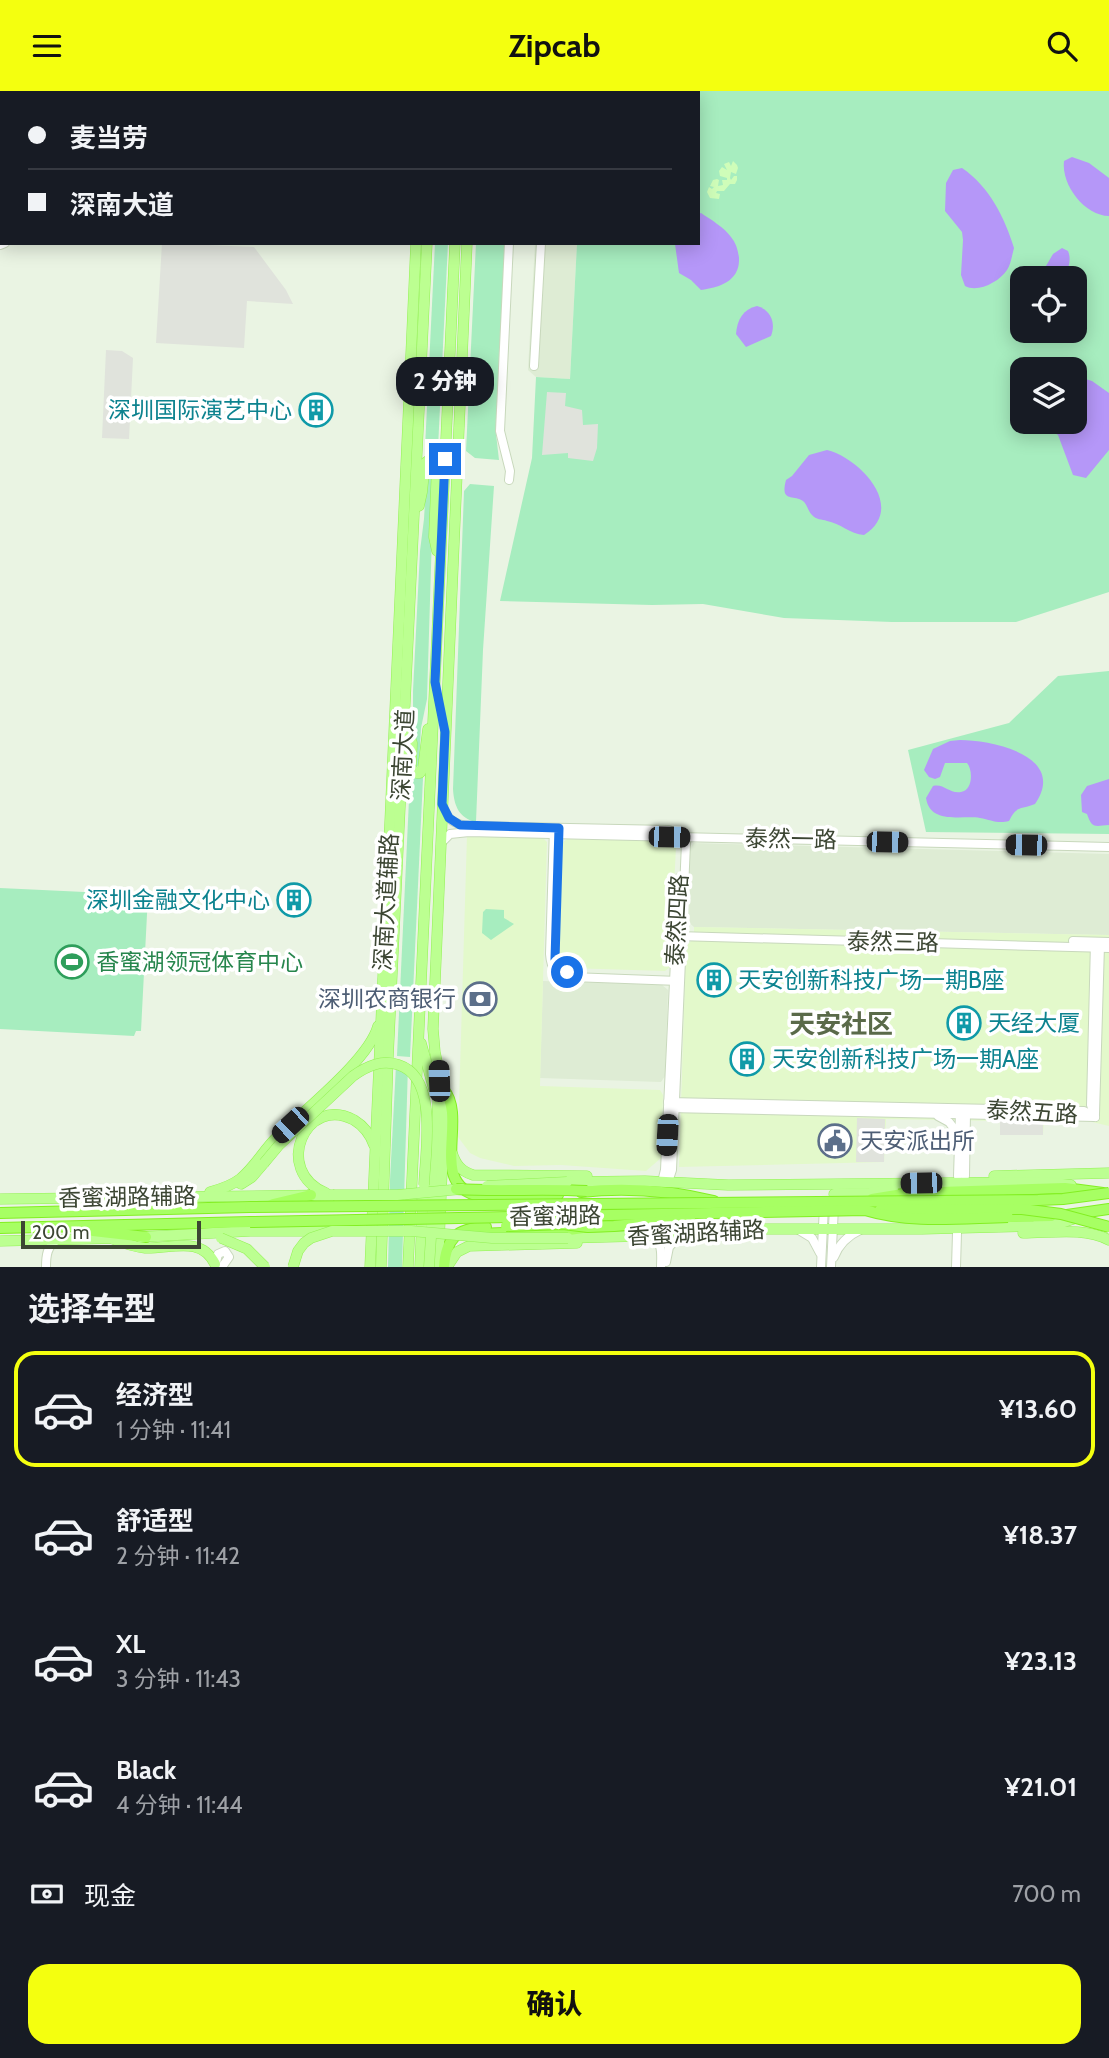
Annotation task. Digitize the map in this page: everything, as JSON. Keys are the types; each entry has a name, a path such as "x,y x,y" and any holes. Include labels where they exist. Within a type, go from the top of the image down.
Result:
{"highway":[{"path":"444,1090 449,1095 452,1108 451,1150 454,1176 466,1191 480,1196 559,1195 587,1191"},
{"name":"香蜜湖路","path":"0,1213 250,1201 264,1207 720,1207 865,1205 900,1193 1065,1188 1109,1194"},
{"path":"456,1189 663,1192 695,1196 720,1207"},
{"path":"865,1205 1038,1200 1109,1194"},
{"path":"264,1207 311,1195"},
{"path":"78,1211 141,1198"},
{"path":"865,1205 1022,1209 1061,1214 1109,1230"},
{"name":"香蜜湖路","path":"865,1205 886,1216 916,1219 1062,1215 1109,1209"},
{"path":"456,1235 562,1231 676,1221 720,1207"},
{"name":"香蜜湖路","path":"0,1228 250,1227 720,1207"},
{"path":"445,1267 449,1243 458,1233 469,1228 563,1224 588,1227"},
{"path":"49,1227 146,1237"}],"main road":[{"name":"深南大道辅路","path":"370,1267 416,245"},
{"name":"深南大道","path":"382,1267 388,1058 427,245"},
{"name":"深南大道","path":"408,1267 455,245"},
{"path":"438,1267 446,1114 433,1029 467,245"},
{"path":"412,301 426,261"},
{"path":"447,409 457,443"},
{"path":"414,525 422,492 424,465 432,460 437,466 434,537 440,562"},
{"path":"403,504 413,543"},
{"path":"440,562 454,511"},
{"path":"435,682 445,732"},
{"path":"405,718 412,743 411,769 418,773 424,768 426,738 433,711"},
{"path":"388,861 401,794"},
{"path":"211,1196 243,1183 261,1161 273,1140 357,1061 377,1031 382,1006"},
{"path":"419,1024 421,1043 434,1082 437,1114"},
{"path":"189,1196 230,1185 261,1161 362,1069 377,1063 393,1063 414,1074 423,1089 426,1103 421,1267"},
{"path":"429,1267 438,1066"},
{"path":"333,1195 313,1186 300,1167 298,1152 303,1134 313,1122 334,1116 348,1118 367,1131 375,1153"},
{"path":"451,1150 456,1164 472,1175 576,1175 615,1181"},
{"path":"720,1229 758,1208 818,1204 822,1199 824,1183 850,1178 1109,1173"},
{"name":"香蜜湖路辅路","path":"0,1199 211,1196 250,1201 311,1195 397,1195 503,1185 615,1181 727,1185 1044,1182 1092,1190"},
{"path":"834,1194 870,1193 921,1183"},
{"name":"香蜜湖路辅路","path":"0,1241 146,1237 250,1227 411,1231 492,1238 680,1235 720,1229 922,1229 1047,1225 1096,1211"},
{"path":"922,1229 957,1233 1083,1233 1109,1240"},
{"path":"293,1267 298,1251 304,1243 332,1231"},
{"path":"192,1234 221,1238 247,1249 265,1267"},
{"path":"445,1267 457,1252 470,1245 587,1242 614,1237"},
{"path":"109,1238 146,1248 201,1247 209,1253 217,1266"},
{"path":"221,1238 242,1251 256,1267"}],"street":[{"path":"509,245 500,431 510,471 509,480"},
{"path":"534,366 541,245"},
{"name":"泰然一路","path":"442,804 449,818 460,825 556,831"},
{"name":"泰然一路","path":"440,844 446,837 457,833 669,830 684,837 1109,847"},
{"path":"556,831 555,955 558,968 567,972 677,978"},
{"name":"泰然四路","path":"665,1182 672,1170 681,843 684,837"},
{"name":"泰然三路","path":"680,934 1101,945"},
{"path":"1095,1117 1101,945"},
{"name":"泰然五路","path":"672,1105 963,1112 1084,1111 1095,1117"},
{"name":"泰然五路","path":"672,1105 1095,1117"},
{"path":"962,1176 963,1112"},
{"path":"932,1114 949,1122 963,1137"},
{"path":"963,1137 978,1121 989,1116"},
{"path":"824,1183 833,1187 834,1194 824,1204 831,1267"},
{"path":"793,1228 812,1238 822,1257"},
{"path":"821,1267 828,1228"},
{"path":"831,1267 836,1250 842,1243 859,1231 871,1228"},
{"path":"956,1267 957,1233"},
{"path":"664,1267 668,1247 680,1235"},
{"path":"646,1236 660,1243 664,1267"},
{"path":"33,1240 41,1251 43,1267"},
{"path":"43,1267 47,1252 57,1240"}],"shaded area":[{"path":"700,91 1109,91 1109,592 1016,622 892,622 784,618 703,604 500,601 532,458 536,377 570,379 577,245 700,245"},
{"path":"1072,157 1089,163 1109,178 1109,216 1091,211 1076,197 1066,180 1064,170 1064,161"},
{"path":"962,168 972,175 995,203 1014,248 1007,270 994,282 976,288 965,286 961,275 962,232 945,211 946,183 953,170"},
{"path":"700,213 728,234 735,244 739,258 732,277 722,285 701,290 679,273 675,245 700,245"},
{"path":"162,245 254,247 286,290 293,304 247,301 244,348 156,343"},
{"path":"435,245 448,245 438,448 425,448"},
{"path":"476,245 506,245 496,434 499,460 475,458 466,451"},
{"path":"535,245 577,245 570,379 536,377 528,370"},
{"path":"1062,248 1068,251 1068,266 1046,266 1053,254"},
{"path":"757,306 769,314 772,322 771,336 746,347 736,334 738,324 744,312"},
{"path":"106,350 122,351 133,358 129,439 102,438"},
{"path":"1087,380 1109,393 1109,450 1086,478 1073,475 1058,435 1087,434"},
{"path":"547,392 566,393 565,406 582,410 583,425 598,424 597,448 593,461 568,458 568,453 542,455"},
{"path":"827,450 840,455 865,473 880,498 881,511 876,524 864,535 815,518 803,501 786,495 786,480 809,455"},
{"path":"429,466 434,469 427,699 421,728 419,764 416,768 413,764 413,691 420,551"},
{"path":"470,484 494,486 483,650 476,822 465,818 458,810 453,789 464,491"},
{"path":"1109,671 1109,834 926,832 908,750 1009,723 1058,676"},
{"path":"950,741 990,743 1022,754 1034,763 1042,774 1043,787 1035,804 1017,810 1009,821 1005,822 973,817 948,817 934,812 926,798 933,786 961,792 970,784 971,775 967,763 945,763 940,777 935,779 929,777 924,770 933,749"},
{"path":"412,777 423,778 410,1057 397,1056"},
{"path":"1109,779 1109,825 1095,825 1087,814 1082,812 1081,795 1087,786"},
{"path":"467,835 542,837 547,842 540,1086 660,1090 663,1095 661,1158 646,1171 561,1165 514,1166 470,1153 458,1137"},
{"path":"567,839 670,841 676,847 670,967 665,971 568,968 561,965 558,958 562,843"},
{"path":"693,843 1109,854 1109,935 694,927 687,921 689,852"},
{"name":"香蜜湖领冠体育中心","path":"0,888 148,895 141,1031 136,1031 134,1036 0,1029"},
{"path":"486,909 504,910 504,918 514,924 491,940 482,933 483,912"},
{"path":"694,927 1109,935 1109,1126 1088,1121 1044,1121 1043,1135 1000,1135 1000,1121 886,1119 884,1162 679,1167 686,945 694,939"},
{"path":"543,981 662,985 668,990 665,1076 661,1082 540,1078"},
{"path":"396,1065 408,1065 402,1267 388,1267 390,1180"},
{"path":"857,1118 885,1119 884,1162 856,1162"},
{"path":"1000,1121 1043,1121 1043,1135 1000,1135"}],"sand":[{"path":"733,161 738,168 736,174 731,172 730,178 731,180 737,176 735,184 730,184 724,191 717,191 716,193 720,194 719,199 710,198 707,192 709,187 714,187 710,186 713,180 719,180 718,186 723,185 722,180 727,178 720,176 719,171 722,167 727,170 724,164 729,162 731,166"}],"place":[{"name":"深圳国际演艺中心","path":"316,410"},
{"name":"深圳金融文化中心","path":"294,900"},
{"name":"香蜜湖领冠体育中心","path":"72,962"},
{"name":"天安创新科技广场一期B座","path":"714,980"},
{"name":"深圳农商银行","path":"480,999"},
{"name":"天经大厦","path":"964,1023"},
{"name":"天安创新科技广场一期A座","path":"747,1059"},
{"name":"天安派出所","path":"835,1141"}],"district":[{"name":"天安社区","path":"841,1024"}],"route":[{"path":"445,459 435,682 445,732 442,804 446,815 460,825 559,828 555,962 561,971 567,972"}]}
